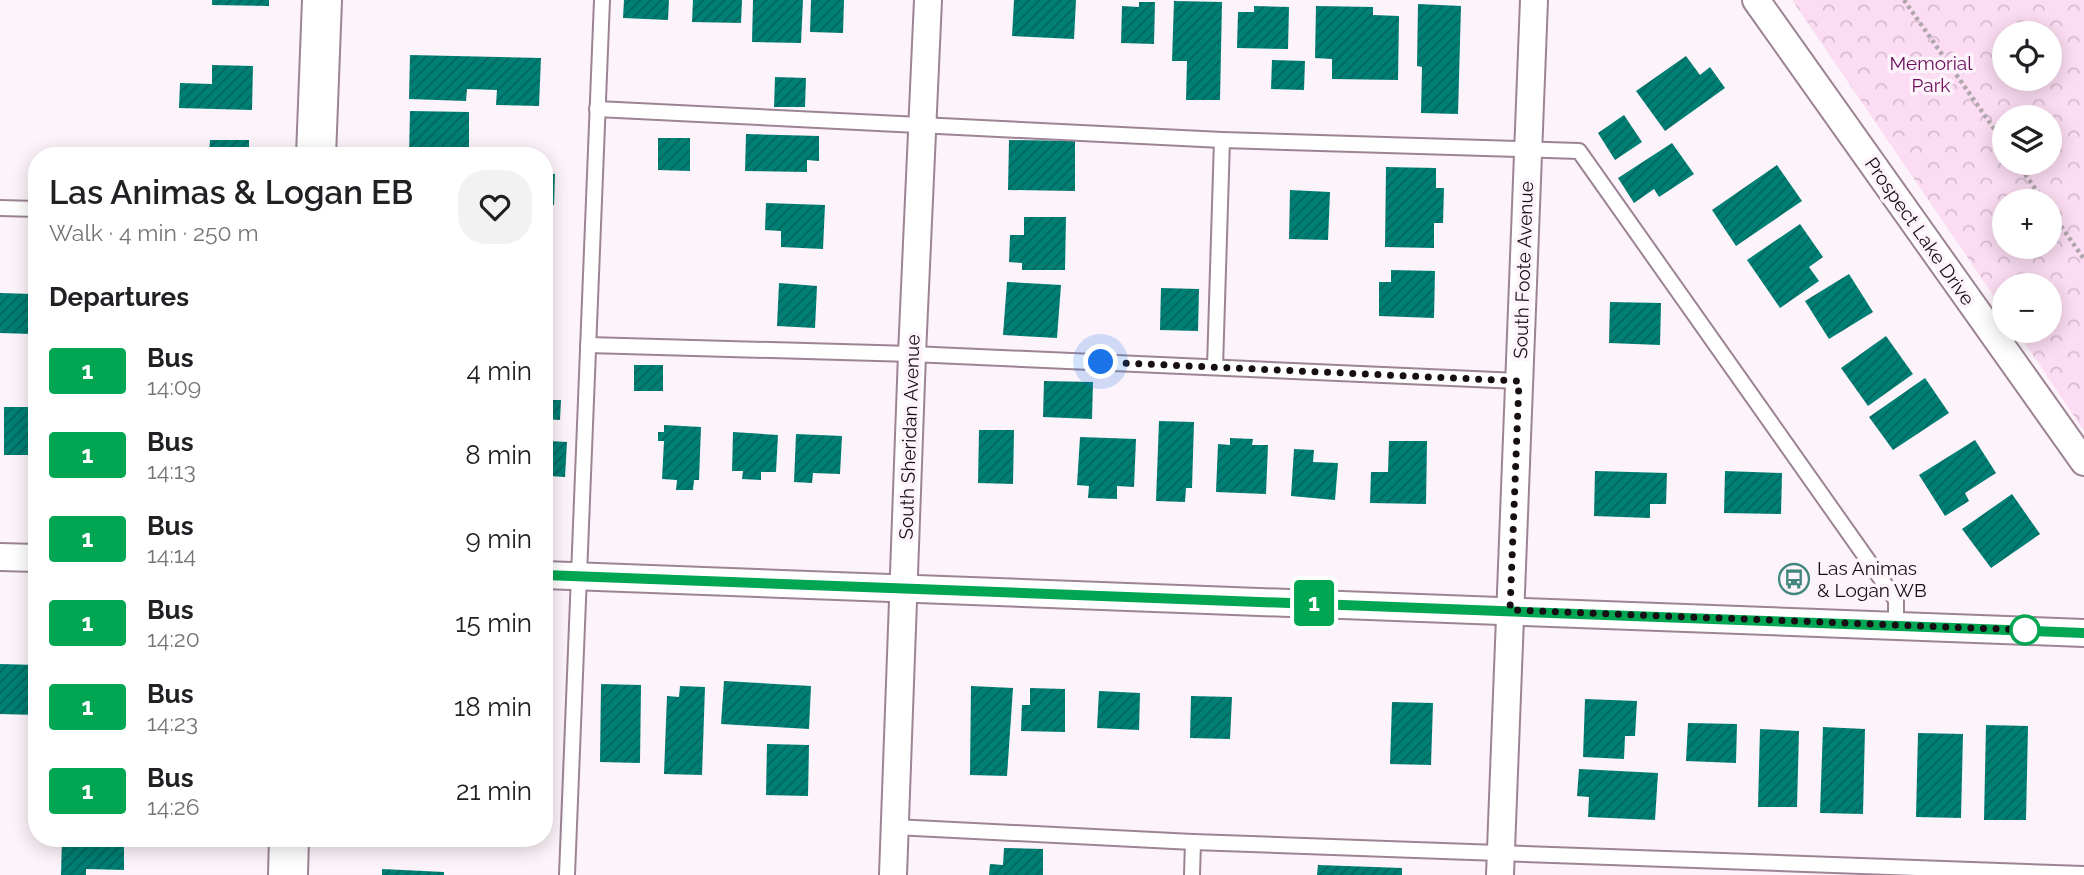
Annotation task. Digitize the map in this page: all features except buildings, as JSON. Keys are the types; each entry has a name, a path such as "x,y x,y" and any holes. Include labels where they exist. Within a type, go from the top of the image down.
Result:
{"main road":[{"path":"316,147 322,0"},
{"path":"288,875 289,847"}],"street":[{"name":"South Sheridan Avenue","path":"893,875 928,0"},
{"name":"South Foote Avenue","path":"1500,864 1534,0"},
{"name":"Prospect Lake Drive","path":"1756,0 2084,462"},
{"path":"0,557 28,558"},
{"path":"553,575 2084,633"}],"lane":[{"path":"567,875 602,0"},
{"path":"597,109 1222,140 1579,151 1896,600 1896,625"},
{"path":"1215,368 1222,140"},
{"path":"0,208 28,209"},
{"path":"587,345 912,354 1519,381"},
{"path":"895,827 1193,842 1500,864 2084,874"},
{"path":"1192,875 1193,842"}],"path":[{"path":"1905,0 1992,126"},
{"path":"2062,228 2084,259"}],"green space":[{"name":"Memorial Park","path":"1792,0 2084,0 2084,431 2025,343 2062,343 2062,273 1992,273 1992,293"}],"bus line":[{"name":"1","path":"553,575 2084,633"}],"place":[{"name":"Las Animas & Logan WB","path":"1794,579"}],"route":[{"path":"1101,362 1519,381 1510,610 2025,630"}]}
